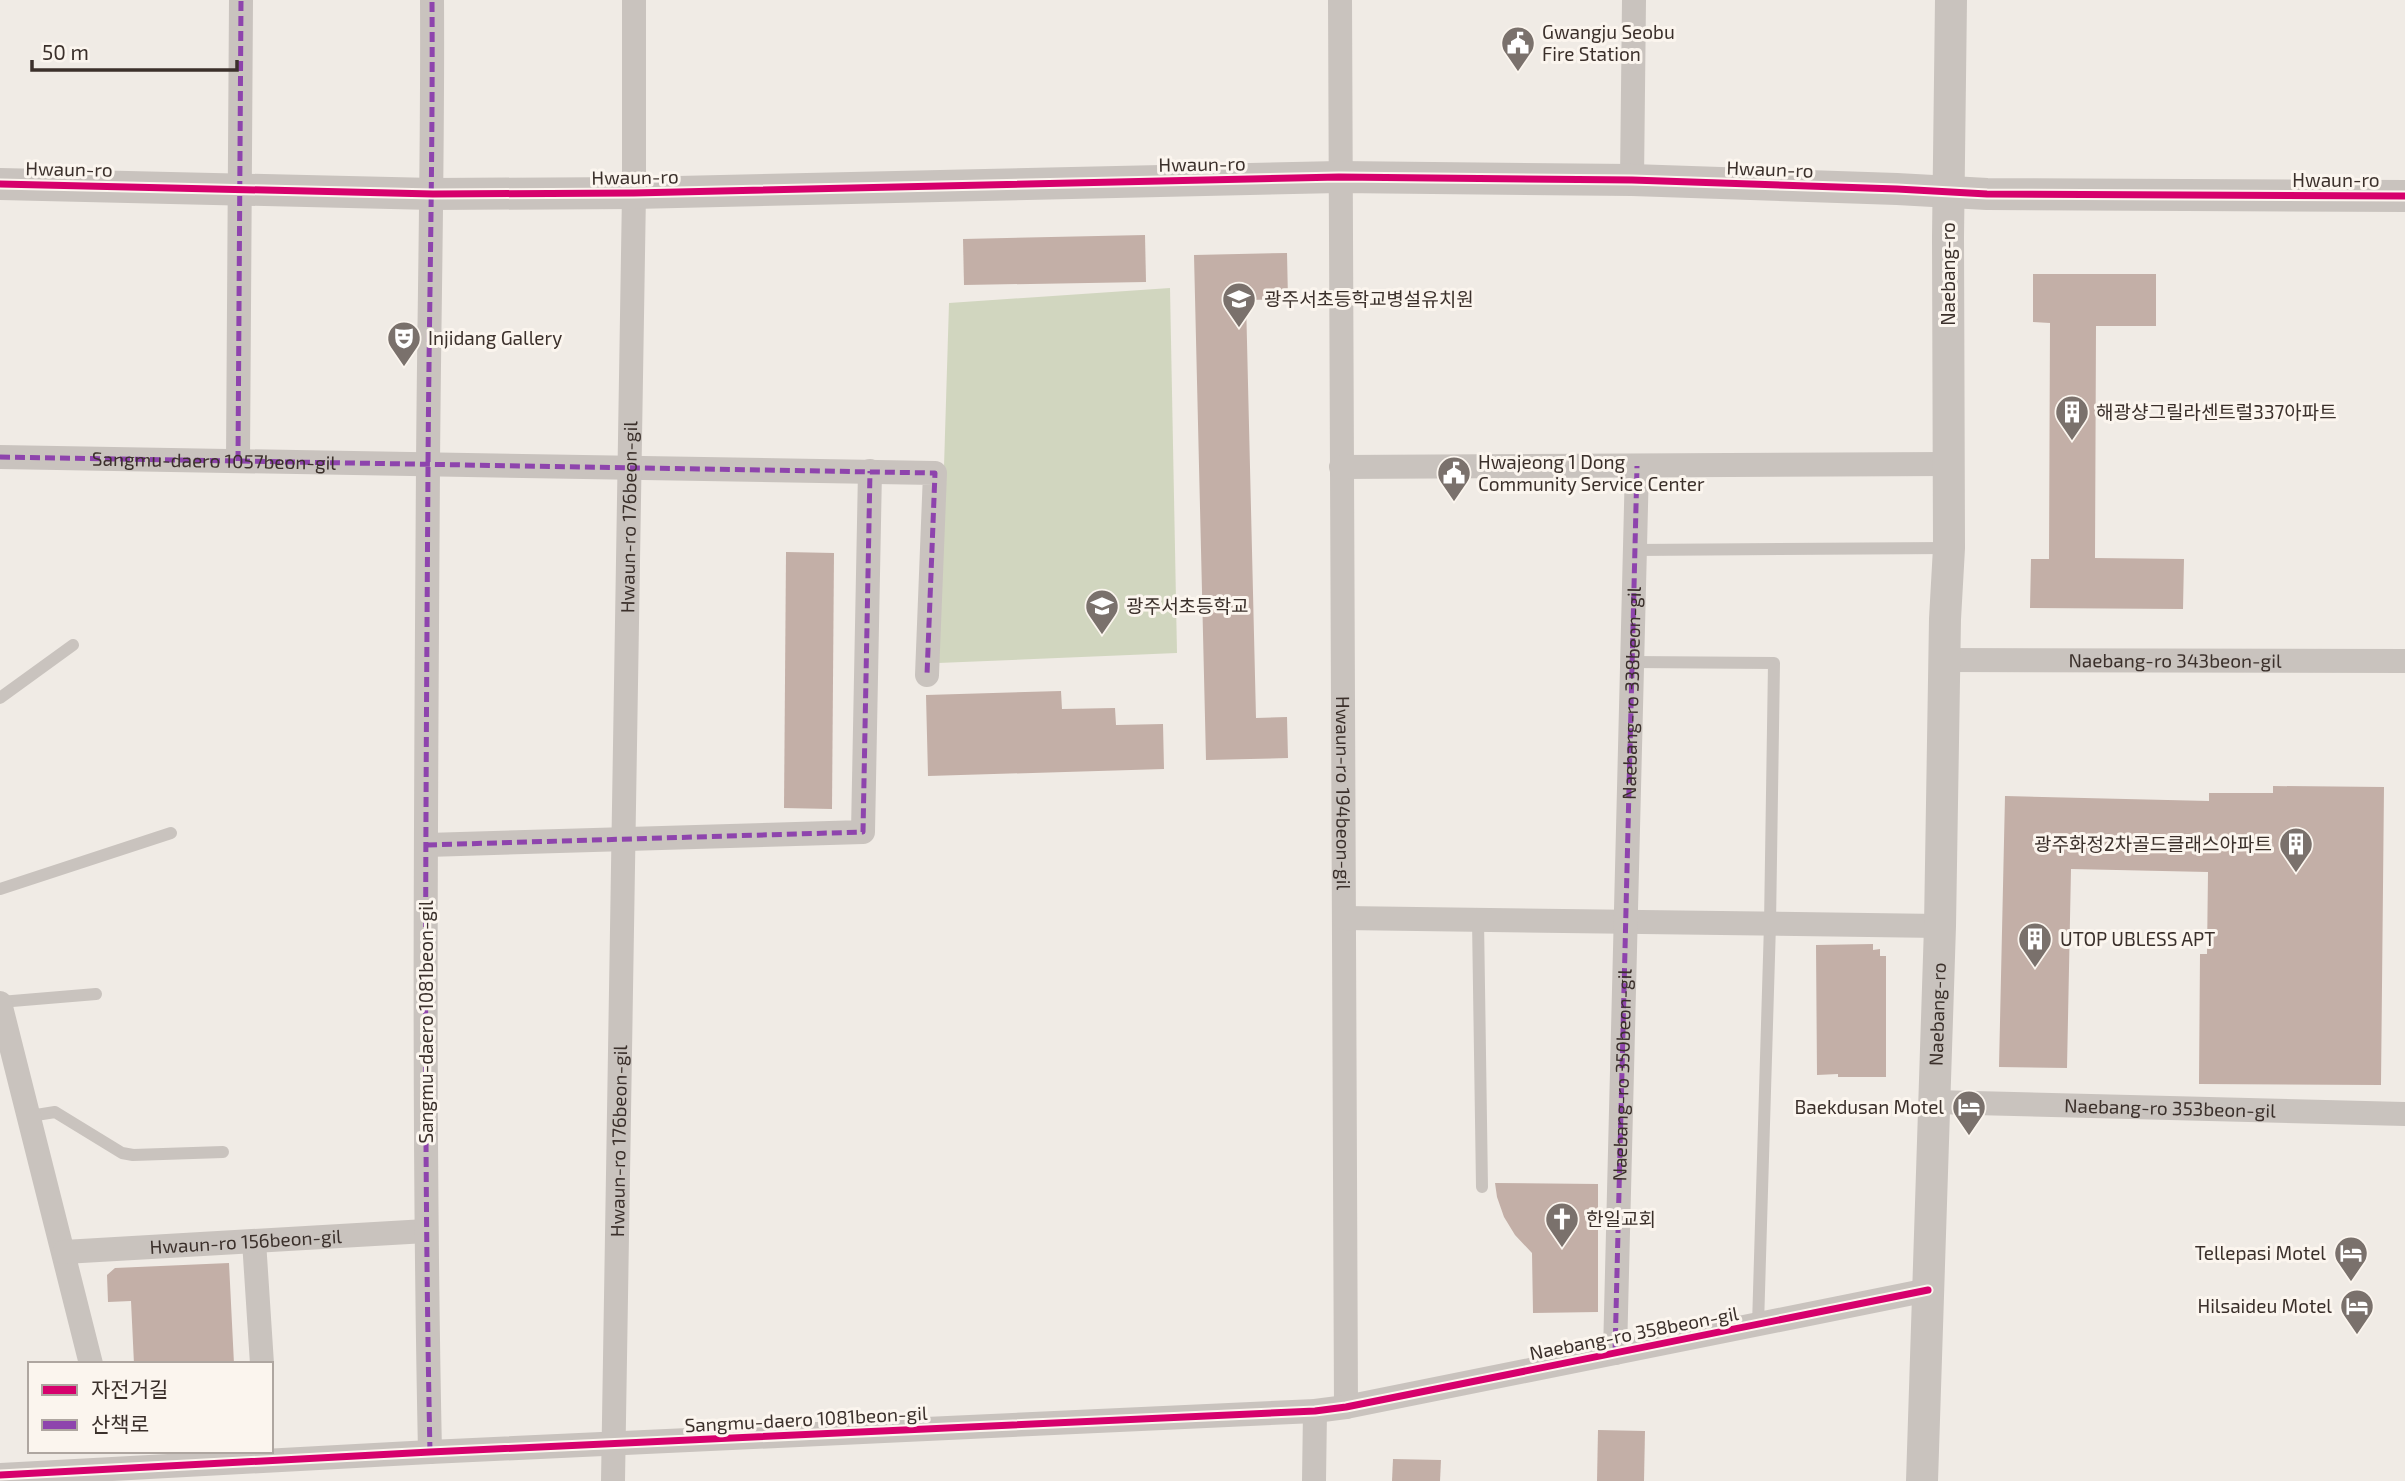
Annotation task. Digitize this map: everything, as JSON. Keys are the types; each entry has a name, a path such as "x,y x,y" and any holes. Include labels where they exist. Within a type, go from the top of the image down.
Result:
{"street":[{"path":"238,461 241,0"},
{"path":"432,0 433,194 428,464 427,845 863,832 879,472"},
{"name":"Hwaun-ro 176beon-gil","path":"613,1481 634,193 634,0"},
{"name":"Hwaun-ro 194beon-gil","path":"1340,0 1346,1408"},
{"path":"1632,180 1634,0"},
{"name":"Naebang-ro","path":"1922,1481 1949,548 1948,193 1951,0"},
{"name":"Hwaun-ro","path":"0,184 433,194 634,193 1339,177 1632,180 1948,193 2405,196"},
{"name":"Sangmu-daero 1057beon-gil","path":"0,457 934,472 927,675"},
{"path":"1341,467 1948,464"},
{"name":"Naebang-ro 338beon-gil","path":"1626,922 1637,466"},
{"name":"Naebang-ro 343beon-gil","path":"1944,660 2405,661"},
{"name":"Sangmu-daero 1081beon-gil","path":"427,845 426,1231 430,1452"},
{"path":"1343,918 1940,926"},
{"name":"Naebang-ro 350beon-gil","path":"1615,1353 1626,922"},
{"path":"0,1002 91,1362"},
{"name":"Naebang-ro 353beon-gil","path":"1934,1102 2405,1114"},
{"name":"Hwaun-ro 156beon-gil","path":"64,1252 426,1231"},
{"path":"254,1241 262,1362"},
{"name":"Naebang-ro 358beon-gil","path":"1346,1408 1928,1290"},
{"name":"Sangmu-daero 1081beon-gil","path":"0,1475 268,1456 613,1444 1315,1412 1346,1408"},
{"path":"1314,1481 1315,1412"}],"lane":[{"path":"1634,551 1949,548"},
{"path":"0,698 73,645"},
{"path":"1632,662 1774,663 1770,924 1758,1325"},
{"path":"0,889 171,833"},
{"path":"1478,920 1482,1187"},
{"path":"0,1002 96,994"},
{"path":"30,1116 55,1112 110,1148 133,1155 223,1152"}],"green space":[{"path":"1170,288 1177,653 938,663 949,303"}],"building":[{"path":"1145,235 1146,282 964,285 963,239"},
{"path":"1287,253 1288,299 1246,300 1256,718 1287,717 1288,758 1206,760 1194,255"},
{"name":"해광샹그릴라센트럴337아파트","path":"2033,274 2156,274 2156,326 2096,326 2095,558 2184,559 2183,609 2030,608 2031,559 2049,559 2050,323 2033,322"},
{"path":"786,552 834,553 832,809 784,808"},
{"path":"1061,691 1062,709 1115,708 1116,725 1163,724 1164,769 928,776 926,695"},
{"name":"광주화정2차골드클래스아파트","path":"2273,786 2384,787 2381,1085 2199,1084 2200,954 2207,954 2208,872 2071,869 2067,1068 1999,1067 2005,796 2209,801 2209,793 2273,793"},
{"path":"1873,944 1873,950 1880,949 1880,956 1886,956 1886,1077 1817,1075 1816,945"},
{"path":"1495,1183 1598,1184 1598,1312 1533,1313 1532,1253 1515,1235 1504,1217"},
{"path":"229,1263 234,1362 134,1362 131,1301 108,1302 107,1275 115,1268"},
{"path":"1598,1430 1645,1431 1644,1481 1597,1481"},
{"path":"1393,1459 1441,1460 1440,1481 1392,1481"}],"marked path":[{"path":"238,461 241,0"},
{"path":"430,1452 426,960 432,0"},
{"path":"0,457 935,473 927,675"},
{"path":"1615,1353 1637,466"},
{"path":"427,845 863,832 870,471"}],"cycle path":[{"path":"0,184 433,194 634,193 1339,177 1632,180 1987,194 2405,196"},
{"path":"0,1475 1315,1411 1928,1290"}],"place":[{"name":"Gwangju Seobu Fire Station","path":"1518,73"},
{"name":"광주서초등학교병설유치원","path":"1239,329"},
{"name":"Injidang Gallery","path":"404,368"},
{"name":"해광샹그릴라센트럴337아파트","path":"2072,442"},
{"name":"Hwajeong 1 Dong Community Service Center","path":"1454,503"},
{"name":"광주서초등학교","path":"1102,636"},
{"name":"광주화정2차골드클래스아파트","path":"2296,874"},
{"name":"UTOP UBLESS APT","path":"2035,969"},
{"name":"Baekdusan Motel","path":"1969,1137"},
{"name":"한일교회","path":"1562,1249"},
{"name":"Tellepasi Motel","path":"2351,1283"},
{"name":"Hilsaideu Motel","path":"2357,1336"}]}
